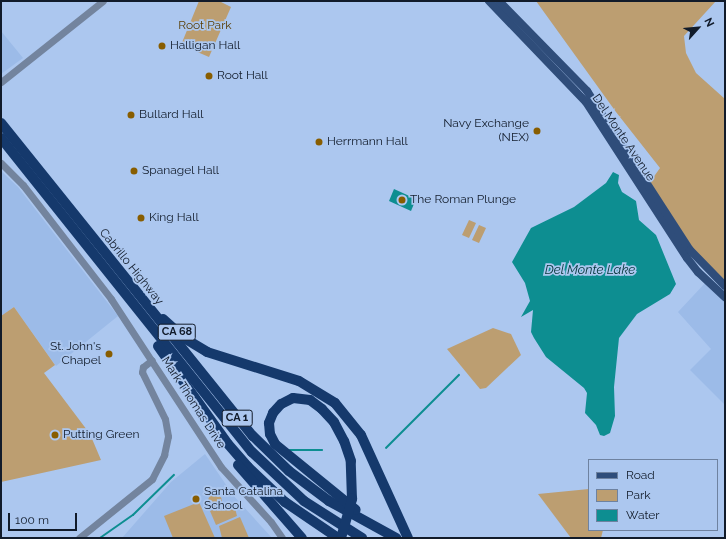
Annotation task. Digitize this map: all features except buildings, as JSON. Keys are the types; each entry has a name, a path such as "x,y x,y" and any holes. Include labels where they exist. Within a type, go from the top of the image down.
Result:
{"highway":[{"path":"1,118 6,137"},
{"name":"Cabrillo Highway","path":"1,123 6,137 20,159 258,460 304,501 362,538"},
{"name":"Cabrillo Highway","path":"6,137 110,262 232,413 267,450 329,501 397,538"},
{"path":"1,143 20,159"},
{"name":"CA 68","path":"110,262 187,341 212,354 265,371 295,383 312,393 341,424 355,460 358,485 346,538"},
{"name":"CA 68","path":"126,293 149,333 219,432 229,453 241,469 302,538"},
{"path":"265,371 311,386 343,411 364,441 408,538"},
{"path":"341,538 354,500 351,461 342,436 331,418 319,406 306,399 293,398 281,404 273,413 269,423 270,434 276,446 340,499 397,538"},
{"path":"219,432 241,460 274,492 338,538"}],"main road":[{"name":"Del Monte Avenue","path":"489,1 586,102 687,258 698,272 725,297"},
{"name":"Del Monte Avenue","path":"499,1 587,92 690,250 725,286"}],"street":[{"path":"1,82 103,1"},
{"name":"Mark Thomas Drive","path":"1,163 23,185 102,288 152,360 225,472 271,522 282,538"},
{"path":"79,538 152,479 164,455 168,436 165,419 142,372 143,367 152,360"}],"shaded area":[{"path":"1,31 23,58 1,74"},
{"path":"1,171 18,187 118,316 56,366 14,307 1,316"},
{"path":"707,281 725,297 725,405 690,370 711,349 678,312"},
{"name":"Santa Catalina School","path":"205,454 233,495 272,538 122,538 171,482"}],"green space":[{"name":"Root Park","path":"199,1 219,1 231,7 209,57 181,45"},
{"path":"536,1 716,1 684,36 686,53 696,73 725,99 725,281 694,250 650,182 660,168 616,112"},
{"path":"469,220 476,223 469,238 462,235"},
{"path":"479,225 486,228 479,243 472,240"},
{"path":"14,307 55,365 44,373 90,434 101,460 1,482 1,316"},
{"path":"493,328 511,334 521,355 486,388 480,389 447,349"},
{"path":"588,489 588,531 603,531 601,538 571,538 538,494"},
{"path":"215,494 220,496 222,501 220,506 215,508 210,506 208,501 210,496"},
{"path":"199,502 215,538 173,538 164,516"},
{"path":"231,503 234,504 237,516 216,525 210,511"},
{"path":"240,517 249,538 222,538 219,526"}],"water":[{"name":"Del Monte Lake","path":"613,172 619,175 618,183 622,192 636,201 639,220 656,235 676,284 670,294 637,314 619,338 614,387 615,416 610,433 604,436 600,435 596,425 585,413 587,393 584,388 546,357 534,338 531,332 533,310 521,317 530,301 525,283 512,262 531,228 574,207 606,183"},
{"name":"The Roman Plunge","path":"394,189 416,199 411,211 389,201"}],"waterway":[{"path":"386,448 459,375"},
{"path":"290,450 322,450"},
{"path":"100,538 133,515 174,475"}],"place":[{"name":"Halligan Hall","path":"162,46"},
{"name":"Root Hall","path":"209,76"},
{"name":"Bullard Hall","path":"131,115"},
{"name":"Navy Exchange (NEX)","path":"537,131"},
{"name":"Herrmann Hall","path":"319,142"},
{"name":"Spanagel Hall","path":"134,171"},
{"name":"The Roman Plunge","path":"402,200"},
{"name":"King Hall","path":"141,218"},
{"name":"St. John's Chapel","path":"109,354"},
{"name":"Putting Green","path":"55,435"},
{"name":"Santa Catalina School","path":"196,499"}]}
